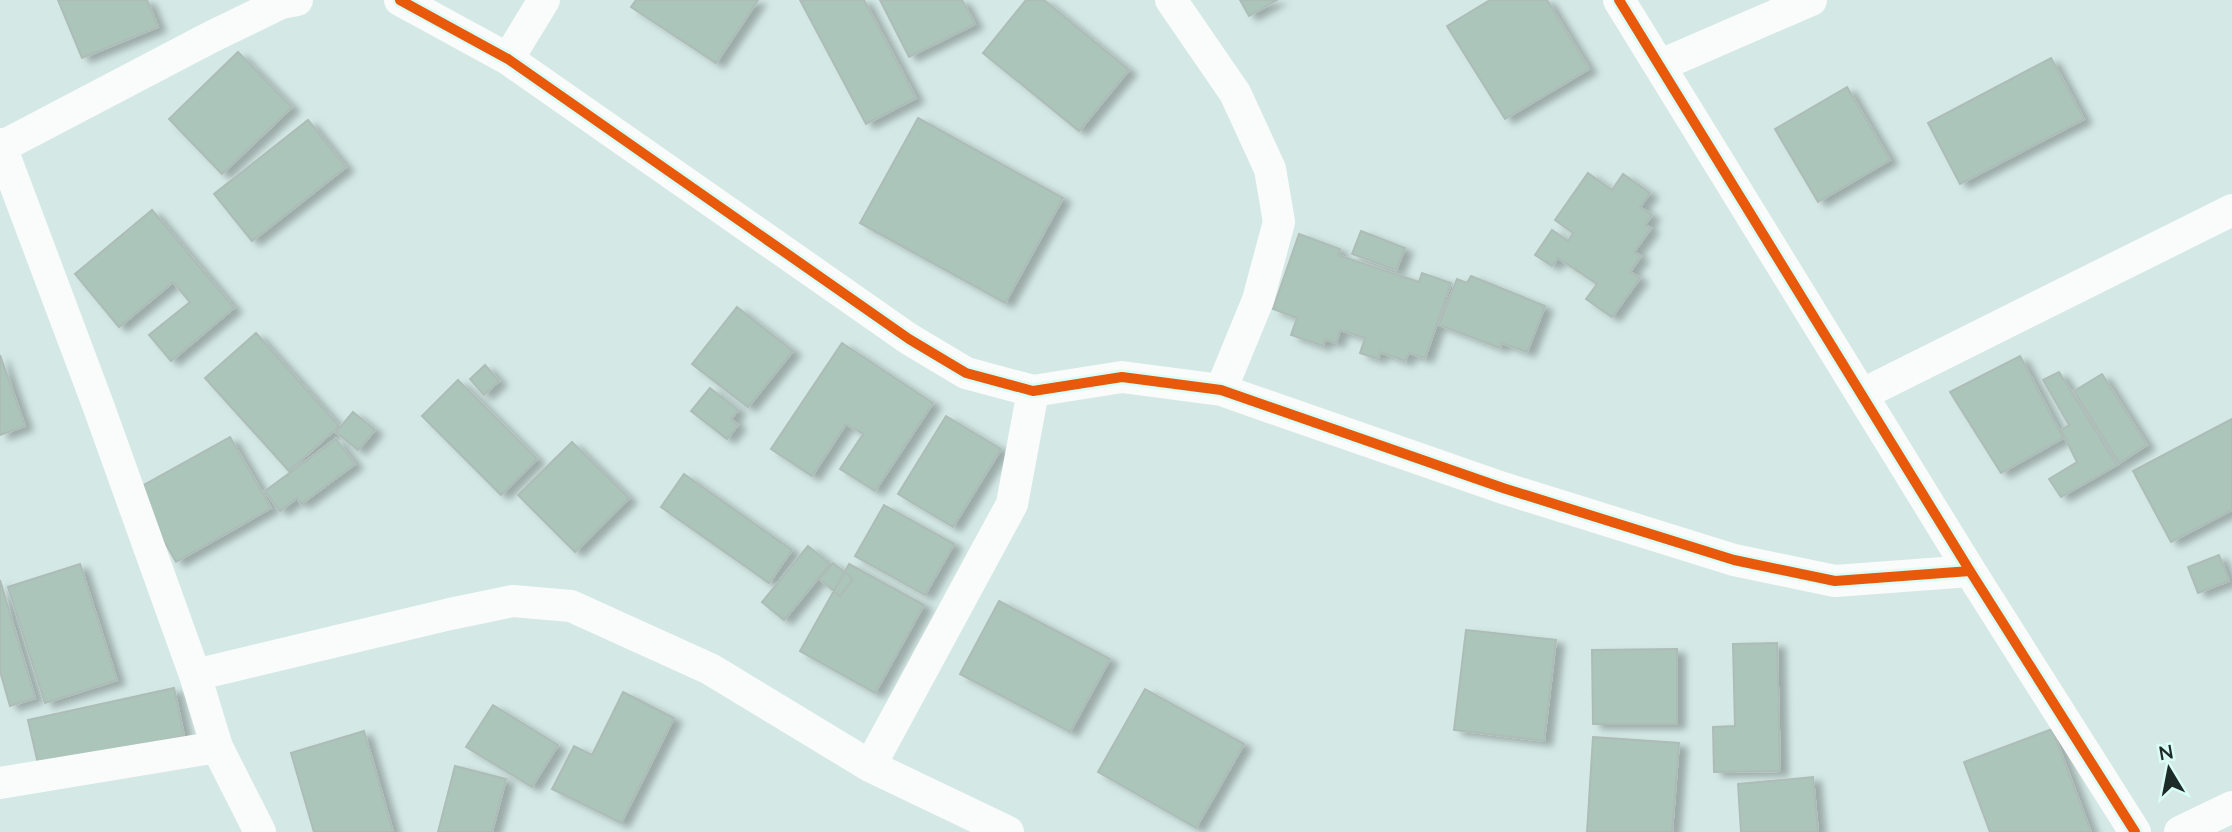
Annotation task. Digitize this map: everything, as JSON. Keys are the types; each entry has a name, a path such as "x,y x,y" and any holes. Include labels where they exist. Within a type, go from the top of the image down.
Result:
{"street":[{"path":"260,832 217,747 195,675 98,405 1,146 211,37 281,3 297,0"},
{"path":"400,0 508,59 909,340 966,373 1032,391 1122,377 1221,390 1503,488 1734,560 1835,581 1970,571"},
{"path":"508,59 544,0"},
{"path":"1171,0 1235,93 1270,169 1279,222 1258,300 1221,390"},
{"path":"1619,0 1970,571 2135,832"},
{"path":"1661,65 1811,0"},
{"path":"1863,394 2232,210"},
{"path":"870,766 1012,504 1032,391"},
{"path":"195,675 513,601 571,606 710,668 870,766 1008,832"},
{"path":"0,783 217,747"},
{"path":"2180,832 2232,807"}],"building":[{"path":"58,0 147,0 158,27 82,58"},
{"path":"636,0 758,0 716,63 631,7"},
{"path":"800,0 864,0 916,98 866,124"},
{"path":"880,0 962,0 975,24 909,57"},
{"path":"1026,0 1044,0 1129,70 1079,131 983,53"},
{"path":"1240,0 1277,0 1249,16"},
{"path":"1490,0 1547,0 1589,69 1505,119 1447,26"},
{"path":"238,52 292,107 222,174 169,119"},
{"path":"2051,58 2084,119 1960,184 1928,123"},
{"path":"1847,87 1890,160 1818,202 1775,129"},
{"path":"918,118 1063,198 1005,303 860,223"},
{"path":"308,120 346,167 252,241 214,194"},
{"path":"1588,173 1612,190 1623,174 1650,193 1640,207 1652,215 1645,225 1651,228 1634,252 1641,256 1630,272 1640,278 1612,317 1586,299 1597,284 1558,258 1552,266 1535,255 1552,230 1568,241 1573,233 1555,220"},
{"path":"152,210 234,308 171,361 149,335 190,302 173,282 119,327 75,274"},
{"path":"1361,231 1405,248 1396,270 1352,254"},
{"path":"1299,234 1340,249 1338,255 1419,282 1422,273 1451,283 1425,358 1409,353 1405,361 1380,352 1378,359 1360,353 1365,338 1340,330 1336,343 1325,339 1323,346 1291,335 1297,318 1273,309"},
{"path":"1471,276 1545,306 1527,352 1502,343 1500,348 1439,325 1457,279 1467,283"},
{"path":"737,307 793,351 748,407 692,364"},
{"path":"256,333 339,426 289,471 205,378"},
{"path":"842,343 933,403 875,491 840,469 863,434 846,424 812,476 771,449"},
{"path":"0,355 25,426 0,435"},
{"path":"2020,356 2063,438 2001,473 1950,392"},
{"path":"485,365 499,381 484,395 470,379"},
{"path":"2059,372 2117,465 2061,497 2049,479 2077,462 2061,430 2069,425 2043,380"},
{"path":"2102,374 2147,445 2119,463 2074,391"},
{"path":"458,380 537,459 501,495 422,416"},
{"path":"710,388 738,410 731,419 738,425 727,439 691,411"},
{"path":"353,412 375,430 358,450 336,432"},
{"path":"946,416 1001,449 953,527 898,494"},
{"path":"2232,419 2232,510 2171,542 2133,471"},
{"path":"230,437 271,508 176,562 135,490"},
{"path":"336,439 355,464 301,504 297,498 280,511 265,491"},
{"path":"572,442 629,498 575,552 518,495"},
{"path":"684,474 792,550 769,583 661,507"},
{"path":"884,505 954,544 925,595 855,556"},
{"path":"808,546 830,564 784,620 762,602"},
{"path":"2219,555 2229,581 2198,593 2188,567"},
{"path":"833,563 853,579 840,596 819,579"},
{"path":"80,564 117,680 45,703 8,587"},
{"path":"849,564 924,605 875,693 800,651"},
{"path":"0,580 35,698 10,706 0,671"},
{"path":"999,601 1110,659 1070,732 960,674"},
{"path":"1466,630 1556,640 1544,741 1454,730"},
{"path":"1777,643 1780,771 1714,772 1713,727 1735,726 1733,644"},
{"path":"1677,649 1677,724 1593,724 1592,650"},
{"path":"174,688 184,736 39,768 28,720"},
{"path":"1145,689 1244,744 1196,828 1098,772"},
{"path":"623,692 674,718 621,823 552,789 574,746 592,755"},
{"path":"493,705 558,745 532,787 466,747"},
{"path":"2052,729 2091,832 1990,832 1964,762"},
{"path":"364,731 393,832 314,832 291,753"},
{"path":"1593,737 1679,743 1672,832 1587,832"},
{"path":"455,766 506,779 492,832 438,832"},
{"path":"1813,777 1818,832 1741,832 1738,784"}],"cycle path":[{"path":"400,0 508,59 909,339 966,373 1033,391 1122,377 1221,390 1503,488 1734,560 1835,581 1970,571"},
{"path":"1619,0 1970,571 2135,832"}]}
